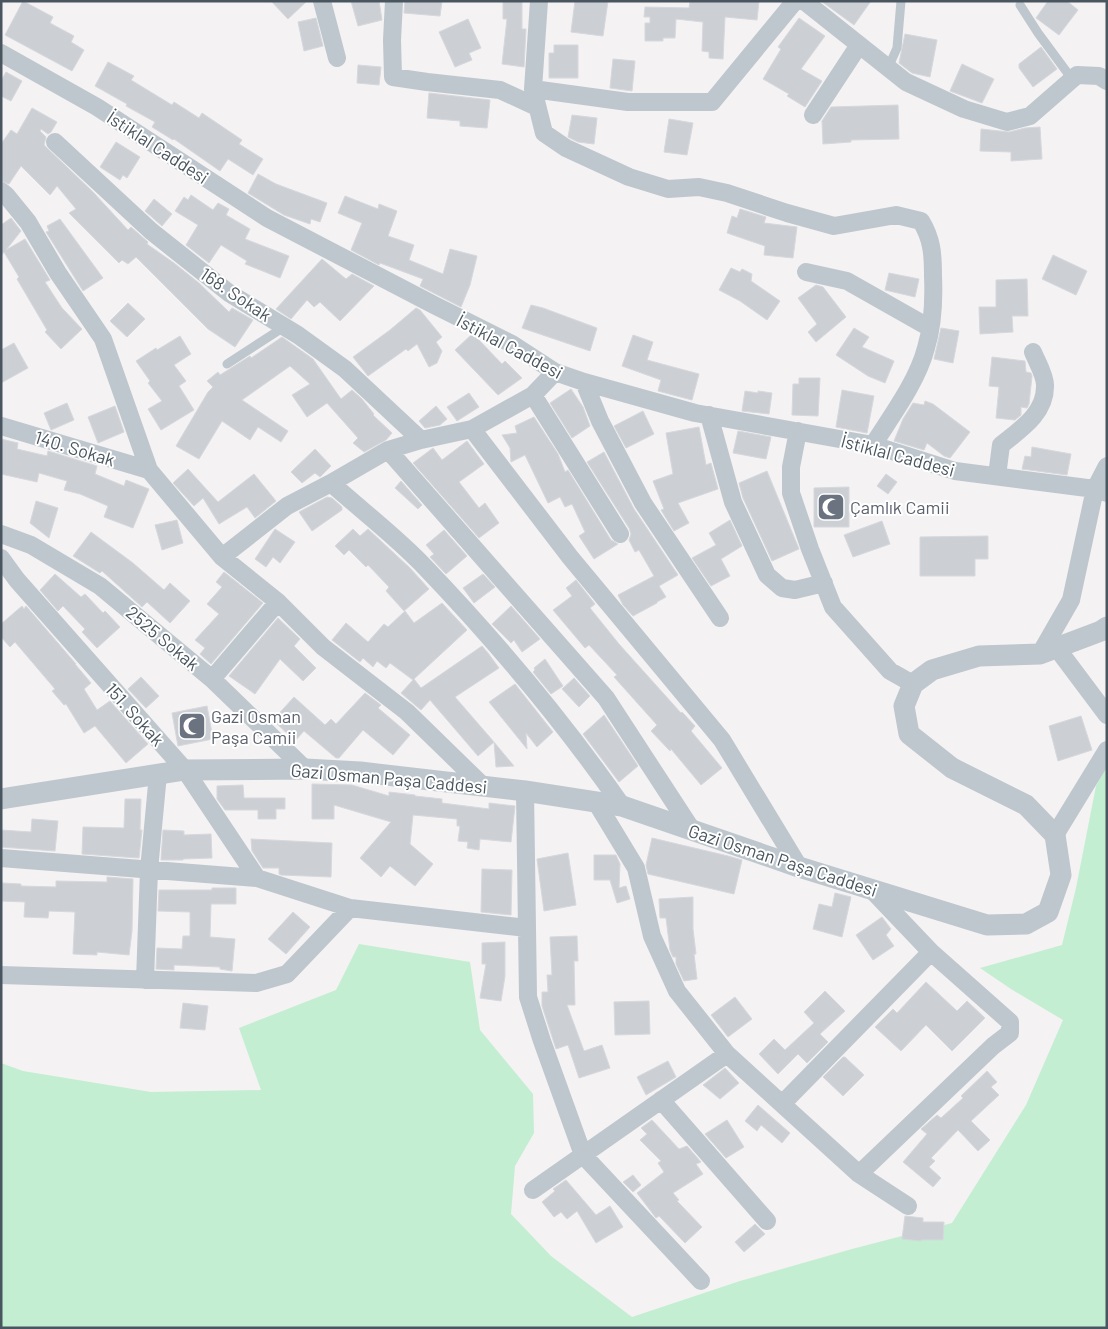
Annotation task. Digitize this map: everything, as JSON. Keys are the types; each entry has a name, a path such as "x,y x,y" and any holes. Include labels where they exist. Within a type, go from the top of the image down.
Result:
{"street":[{"path":"322,1 338,58"},
{"path":"394,1 393,77 500,90 537,107"},
{"path":"539,1 533,89 544,133 566,148 629,177 668,189 699,187 727,193 834,226 896,214 921,221 929,233 933,257 934,303 926,348 908,390 873,445"},
{"path":"533,89 628,102 712,102 795,1"},
{"path":"804,1 906,82 964,109 1007,122 1030,116 1077,75 1099,76 1107,82"},
{"path":"813,115 859,45"},
{"name":"İstiklal Caddesi","path":"1,53 97,107 267,218 512,344 555,372 584,382 708,415 873,445 955,471 1101,491"},
{"name":"168. Sokak","path":"55,142 151,231 228,294 284,327 345,369 421,440"},
{"path":"1,191 28,222 58,273 103,339 148,470 222,557 278,602 323,647 407,712 484,786"},
{"path":"806,272 847,281 930,328"},
{"path":"997,476 1001,445 1026,426 1042,406 1046,384 1033,352"},
{"path":"222,557 287,506 388,450 421,440 472,429 533,394 555,372"},
{"path":"584,382 600,421 643,503 720,618"},
{"path":"533,394 620,534"},
{"path":"708,415 733,502 767,575 782,588 795,590 824,583"},
{"name":"140. Sokak","path":"1,426 148,470"},
{"path":"472,429 570,556 722,740 798,867"},
{"path":"798,431 791,467 791,493 810,549 833,607 890,671 913,684"},
{"path":"388,450 606,698 692,830"},
{"path":"1048,650 1071,600 1107,466"},
{"path":"331,483 420,563 495,644 592,762 622,806"},
{"name":"2525 Sokak","path":"1,534 31,545 100,586 212,679 305,769"},
{"name":"151. Sokak","path":"1,558 17,580 185,770 257,878"},
{"path":"212,679 278,602"},
{"path":"1107,626 1101,631 1048,650 979,656 932,670 913,684 904,706 909,734 952,768 1026,805 1055,835 1107,750"},
{"path":"1048,650 1107,715"},
{"name":"Gazi Osman Paşa Caddesi","path":"1,800 185,770 305,769 360,772 525,791 622,806 798,867 987,925 1026,924 1048,912 1061,875 1055,835"},
{"path":"145,980 149,870 158,774"},
{"path":"525,791 528,997 542,1041 583,1155 701,1281"},
{"path":"596,802 636,868 652,936 677,991 727,1054 859,1174 908,1206"},
{"path":"1,858 257,878 350,908 527,928"},
{"path":"859,1174 993,1046 1010,1034 1010,1022 931,952 871,889"},
{"path":"1,975 256,983 287,974 350,908"},
{"path":"782,1104 931,952"},
{"path":"533,1190 727,1054"},
{"path":"661,1100 767,1221"}],"lane":[{"path":"888,68 897,48 901,1"},
{"path":"1020,5 1072,80"},
{"path":"226,364 284,327"}],"green space":[{"path":"1107,765 1107,1328 1,1328 1,1063 23,1071 151,1092 261,1090 239,1028 336,990 359,944 470,962 480,1030 533,1094 534,1133 515,1166 511,1214 551,1256 632,1317 740,1281 952,1223 1026,1105 1063,1020 980,968 1062,945 1076,888 1096,786"}],"building":[{"path":"23,1 53,17 50,23 74,36 71,42 84,50 72,71 5,35"},
{"path":"271,1 307,1 288,19"},
{"path":"351,1 379,1 382,20 358,26"},
{"path":"405,1 442,1 440,16 404,13"},
{"path":"503,1 522,1 522,29 526,29 524,67 502,64 507,19 503,19"},
{"path":"575,1 608,1 603,36 571,32"},
{"path":"690,1 759,1 757,20 725,17 723,59 709,58 709,52 702,51 703,22 676,19 675,38 663,38 663,41 645,41 645,23 650,23 650,17 644,17 645,7 689,8"},
{"path":"821,1 871,1 854,25"},
{"path":"1048,1 1067,1 1078,10 1059,35 1036,18"},
{"path":"316,18 323,46 304,51 298,22"},
{"path":"799,18 825,36 801,69 822,81 805,107 787,96 789,94 763,79 781,49 778,47"},
{"path":"468,19 481,48 469,53 472,60 455,67 439,32"},
{"path":"905,34 937,40 930,77 912,73 899,63"},
{"path":"554,45 578,45 578,78 549,78 549,53 554,53"},
{"path":"1041,47 1057,69 1033,87 1019,68 1019,64"},
{"path":"613,59 635,61 632,91 610,88"},
{"path":"108,62 134,76 131,80 172,105 174,102 199,118 202,113 242,140 239,144 263,159 253,175 228,159 220,171 174,139 152,127 155,122 95,86"},
{"path":"962,64 994,79 982,103 950,91"},
{"path":"358,65 381,67 379,85 357,83"},
{"path":"6,72 22,81 11,101 1,96 1,81"},
{"path":"429,93 490,100 487,128 460,126 460,121 427,118"},
{"path":"898,105 899,139 851,140 851,142 823,144 822,121 831,107"},
{"path":"32,108 57,122 48,134 41,129 40,131 46,137 44,145 94,193 128,230 131,227 148,242 147,244 199,283 229,312 232,308 253,320 235,347 208,329 136,257 128,264 122,260 119,263 69,213 76,209 57,186 50,195 21,166 9,184 1,181 1,144 11,130 17,134"},
{"path":"572,115 597,118 594,144 578,142 568,137"},
{"path":"669,119 693,123 687,155 664,152"},
{"path":"1040,127 1042,159 1011,161 1011,152 980,151 981,129 1009,132"},
{"path":"116,142 140,157 127,178 123,175 120,180 100,167"},
{"path":"258,174 276,184 327,203 320,222 311,219 310,224 284,215 248,193"},
{"path":"191,195 213,210 218,203 229,209 226,215 250,229 245,239 289,256 280,278 245,264 247,261 221,245 209,263 186,245 198,225 175,211 184,197 188,200"},
{"path":"345,196 378,209 379,204 397,211 388,236 414,245 409,260 443,274 450,249 477,256 470,285 461,307 420,286 423,279 380,263 379,265 351,250 362,223 338,213"},
{"path":"154,199 172,214 162,226 145,211"},
{"path":"740,209 766,217 764,223 797,227 793,258 764,255 765,246 727,233 732,216 737,218"},
{"path":"11,218 21,231 6,250 25,239 50,280 45,282 62,308 82,329 61,349 45,332 47,330 17,279 19,277 4,252 1,256 1,225"},
{"path":"60,219 103,278 83,291 46,232 49,231 47,226"},
{"path":"1053,255 1087,271 1076,295 1042,279"},
{"path":"322,259 346,279 352,274 374,286 340,321 320,302 314,307 307,300 291,319 276,309"},
{"path":"731,268 740,272 742,269 752,274 751,281 780,301 767,320 740,301 719,290"},
{"path":"889,273 919,279 915,297 885,290"},
{"path":"1027,279 1028,316 1012,316 1013,332 980,334 979,307 996,307 996,280"},
{"path":"816,285 823,287 846,317 816,342 808,332 817,324 798,298"},
{"path":"128,303 145,319 127,337 110,321"},
{"path":"531,305 597,328 590,351 522,328"},
{"path":"416,308 420,310 442,337 436,342 442,351 437,363 429,367 417,344 408,351 406,349 368,376 353,357"},
{"path":"854,328 869,337 862,347 894,361 885,383 868,376 836,355"},
{"path":"941,328 959,331 953,363 934,359"},
{"path":"471,335 478,339 502,364 505,361 522,378 498,395 455,350"},
{"path":"633,335 653,342 647,360 699,374 692,400 658,391 661,380 622,366"},
{"path":"180,336 191,354 174,365 186,381 179,386 194,410 161,430 148,409 162,401 148,383 150,381 136,361"},
{"path":"282,337 313,359 341,399 352,390 362,399 373,415 392,433 386,440 364,452 353,443 358,438 327,403 307,417 292,395 310,384 290,366 242,400 288,431 281,442 258,427 250,440 222,421 199,459 176,446 208,392 213,387 207,381 218,372 220,375 250,356 251,358"},
{"path":"14,343 28,368 1,383 1,350"},
{"path":"992,357 1025,361 1026,372 1031,373 1029,404 1027,408 1021,407 1021,415 1015,420 996,418 999,387 989,386"},
{"path":"799,378 820,378 818,416 792,415 793,384 799,384"},
{"path":"571,389 583,407 590,426 572,438 550,403"},
{"path":"842,390 874,396 867,433 836,427"},
{"path":"745,391 772,393 769,414 742,411"},
{"path":"469,393 479,407 457,421 447,407"},
{"path":"925,401 933,404 970,432 950,458 944,456 927,443 924,450 894,441 903,419 913,403 924,405"},
{"path":"67,403 74,420 51,430 44,413"},
{"path":"115,406 124,432 98,443 88,417"},
{"path":"436,406 447,419 440,425 425,428 419,421"},
{"path":"643,411 654,434 626,448 614,426"},
{"path":"534,417 558,454 565,472 568,470 611,540 618,544 594,559 579,536 585,532 572,504 565,507 560,497 548,503 525,455 511,462 510,448 502,435 517,433 515,426"},
{"path":"699,427 706,465 711,463 718,489 678,503 689,523 674,531 661,510 664,509 653,481 673,474 666,433"},
{"path":"738,431 771,437 766,459 733,453"},
{"path":"1,439 18,443 17,449 47,456 48,451 97,466 95,474 124,486 126,480 149,489 133,528 104,517 108,506 80,494 64,490 67,481 39,473 37,482 1,474"},
{"path":"467,441 484,464 459,482 479,508 485,503 499,523 479,538 413,463 433,448 442,460"},
{"path":"1032,447 1071,454 1067,475 1022,469 1025,456 1031,457"},
{"path":"315,449 331,466 320,477 315,473 302,483 291,472"},
{"path":"604,452 634,509 678,575 659,586 666,597 633,616 623,605 618,595 654,576 639,550 635,552 629,540 631,534 629,528 587,462"},
{"path":"188,469 218,502 254,474 276,501 255,518 247,507 219,524 203,498 194,506 173,483"},
{"path":"767,471 799,549 772,561 743,498 739,483"},
{"path":"886,474 897,482 888,494 877,486"},
{"path":"401,481 422,505 418,509 395,488"},
{"name":"Çamlık Camii","path":"849,487 849,527 814,527 814,488"},
{"path":"327,497 332,498 342,507 342,510 312,531 299,512"},
{"path":"36,501 58,508 49,538 30,523"},
{"path":"177,520 183,543 162,550 155,525"},
{"path":"730,520 742,546 721,559 730,576 711,586 692,558 716,545 709,533"},
{"path":"882,521 890,544 853,557 844,535"},
{"path":"275,529 295,542 280,563 273,557 266,567 255,559"},
{"path":"353,529 360,536 368,529 410,568 429,589 404,611 386,591 389,587 368,565 366,567 349,550 344,555 335,546"},
{"path":"444,530 467,556 446,574 430,557 434,554 426,545"},
{"path":"91,532 133,563 164,590 170,583 190,601 170,623 147,602 142,607 102,571 100,573 73,556"},
{"path":"988,536 988,559 975,559 975,576 920,576 920,537"},
{"path":"224,572 263,603 211,664 200,654 205,648 195,640 219,614 207,604 222,587 216,582"},
{"path":"55,574 81,597 85,594 120,627 97,648 82,632 85,629 63,606 58,611 40,590"},
{"path":"483,574 495,587 474,603 463,588"},
{"path":"576,580 595,604 590,608 619,644 695,726 691,731 722,768 701,785 671,749 670,751 651,731 657,725 614,677 617,675 589,645 585,648 553,610 572,596 566,588"},
{"path":"442,603 467,630 414,679 421,688 482,646 488,653 499,668 455,697 494,742 478,756 430,700 421,710 401,693 413,680 390,663 386,668 377,661 373,667 363,658 360,662 332,640 346,623 368,642 384,624 388,627 405,611 414,623"},
{"path":"22,606 24,609 26,606 91,683 84,689 97,710 110,701 148,744 126,763 95,726 84,733 66,704 64,705 52,691 55,689 15,642 10,647 1,637 1,624"},
{"path":"511,606 540,639 522,652 514,640 511,643 492,624"},
{"path":"278,618 300,639 294,646 316,668 303,681 280,659 255,694 229,676"},
{"path":"545,659 563,686 551,694 533,672 534,668"},
{"path":"141,677 159,696 146,708 128,689"},
{"path":"574,678 590,696 579,707 562,689"},
{"path":"515,684 553,732 537,747 526,733 527,749 489,702"},
{"path":"365,693 381,705 378,708 410,735 393,755 363,730 339,758 336,758 304,731 295,741 273,720 294,697 325,725 331,719 336,724"},
{"name":"Gazi Osman Paşa Camii","path":"207,706 213,739 178,746 172,713"},
{"path":"604,715 638,766 619,782 583,734"},
{"path":"1081,716 1092,750 1058,761 1049,726"},
{"path":"494,742 514,766 496,767"},
{"path":"312,784 352,785 389,796 389,792 415,795 442,799 442,803 489,809 489,803 515,806 511,842 480,839 479,850 467,848 468,842 458,841 460,826 457,826 457,819 413,815 410,844 433,864 415,886 390,866 381,877 360,858 391,822 334,805 334,819 312,819"},
{"path":"243,785 244,798 285,798 285,809 276,809 276,819 258,819 258,810 225,810 217,799 217,786"},
{"path":"125,799 141,799 140,830 142,830 139,858 82,854 83,827 124,828"},
{"path":"32,819 58,821 55,851 1,847 1,830 31,832"},
{"path":"163,830 184,831 184,835 211,834 212,858 161,860"},
{"path":"652,838 742,860 734,894 648,874 646,865"},
{"path":"251,839 332,843 331,877 281,875 279,874 279,868 263,868 252,851"},
{"path":"568,853 576,905 544,911 537,859"},
{"path":"594,855 616,855 620,864 619,888 626,886 630,899 617,903 610,880 594,880"},
{"path":"482,869 512,870 511,915 481,912"},
{"path":"107,877 133,879 132,931 129,955 97,952 97,955 73,954 75,912 49,911 48,918 24,917 25,902 1,901 2,883 21,884 21,886 56,887 56,881 107,882"},
{"path":"212,888 236,888 236,904 211,904 210,937 235,939 232,971 220,969 220,967 174,965 174,970 156,969 157,948 182,949 183,936 190,936 190,912 158,911 159,890 212,890"},
{"path":"835,893 851,897 842,937 813,929 819,904 832,907"},
{"path":"693,897 693,929 696,954 694,954 697,979 684,981 676,964 676,957 673,957 670,950 666,918 660,918 659,899"},
{"path":"293,912 310,927 286,954 268,939"},
{"path":"882,917 891,929 886,935 894,946 873,960 856,935"},
{"path":"577,936 578,961 574,961 575,1005 567,1005 584,1051 602,1045 610,1068 579,1078 568,1045 556,1049 542,1006 542,992 548,992 547,975 552,975 550,937"},
{"path":"505,942 505,976 501,1001 480,998 486,964 482,964 482,943"},
{"path":"926,982 957,1011 967,1001 985,1018 952,1051 926,1025 901,1051 875,1027 893,1009 897,1013"},
{"path":"825,991 845,1011 820,1034 828,1042 807,1063 798,1054 778,1074 759,1054 774,1039 785,1050 814,1023 804,1012"},
{"path":"735,997 752,1019 728,1037 711,1015"},
{"path":"649,1001 650,1034 615,1035 614,1002"},
{"path":"183,1003 208,1006 205,1030 180,1028"},
{"path":"843,1057 864,1075 843,1096 823,1077"},
{"path":"668,1061 676,1077 646,1095 637,1077"},
{"path":"725,1068 739,1083 720,1099 703,1085"},
{"path":"987,1071 997,1082 991,1087 999,1095 971,1121 990,1140 978,1151 958,1130 931,1158 935,1161 929,1167 941,1178 933,1187 903,1162 927,1134 921,1129 937,1115 941,1118 963,1098 961,1096"},
{"path":"758,1105 790,1133 782,1143 761,1125 757,1131 745,1121"},
{"path":"652,1120 679,1149 687,1146 701,1162 696,1164 703,1174 673,1193 679,1200 677,1201 702,1227 685,1243 659,1216 656,1218 637,1193 664,1172 658,1163 661,1161 640,1140 647,1134 641,1128"},
{"path":"727,1120 744,1147 726,1158 705,1134"},
{"path":"633,1175 641,1185 633,1192 623,1182"},
{"path":"566,1180 596,1215 610,1206 623,1227 596,1243 577,1211 567,1219 561,1212 554,1217 542,1202 555,1191 553,1189"},
{"path":"905,1216 923,1218 923,1222 944,1222 943,1240 921,1241 902,1239"},
{"path":"755,1224 765,1234 744,1252 735,1242"}],"place":[{"name":"Çamlık Camii","path":"831,507"},
{"name":"Gazi Osman Paşa Camii","path":"192,726"}]}
